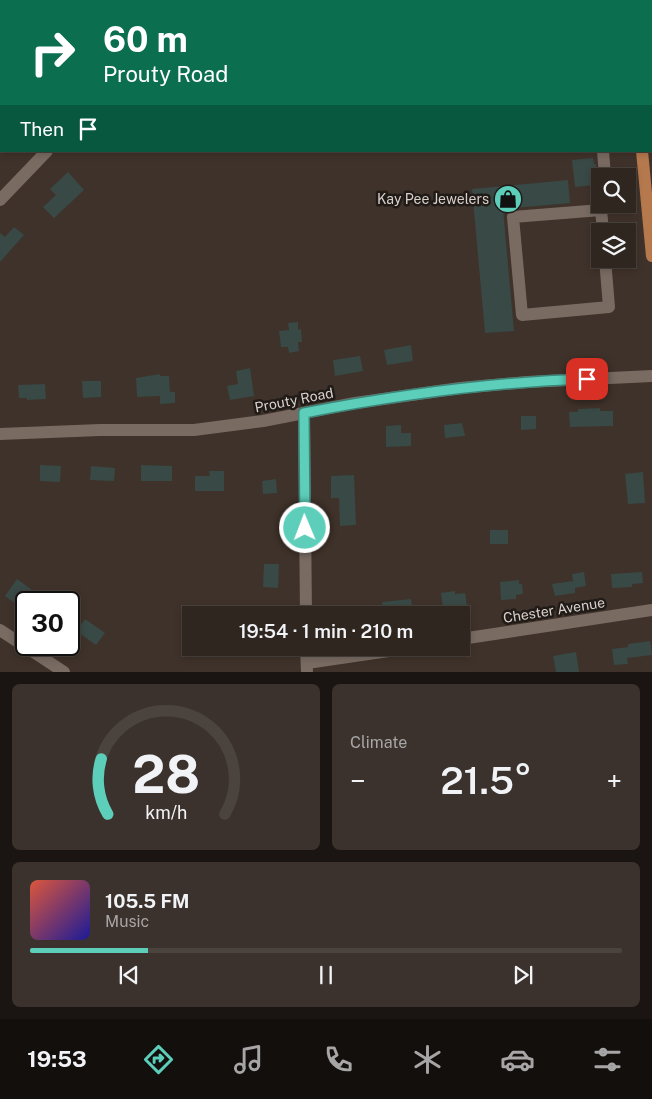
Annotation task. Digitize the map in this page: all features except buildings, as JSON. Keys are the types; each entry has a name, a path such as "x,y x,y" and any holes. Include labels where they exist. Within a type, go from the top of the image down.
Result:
{"main road":[{"path":"642,152 652,256"}],"street":[{"path":"0,200 46,152"},
{"path":"603,152 605,168"},
{"path":"591,208 513,218 522,315 609,307 606,268"},
{"name":"Prouty Road","path":"0,434 100,430 194,430 263,421 355,403 485,386 570,379 652,376"},
{"path":"304,413 306,606"},
{"name":"Chester Avenue","path":"470,638 652,610"},
{"path":"0,630 64,672"},
{"path":"306,667 366,656"}],"place":[{"name":"Kay Pee Jewelers","path":"508,199"}],"route":[{"path":"305,528 304,413 355,403 460,388 587,379"}]}
